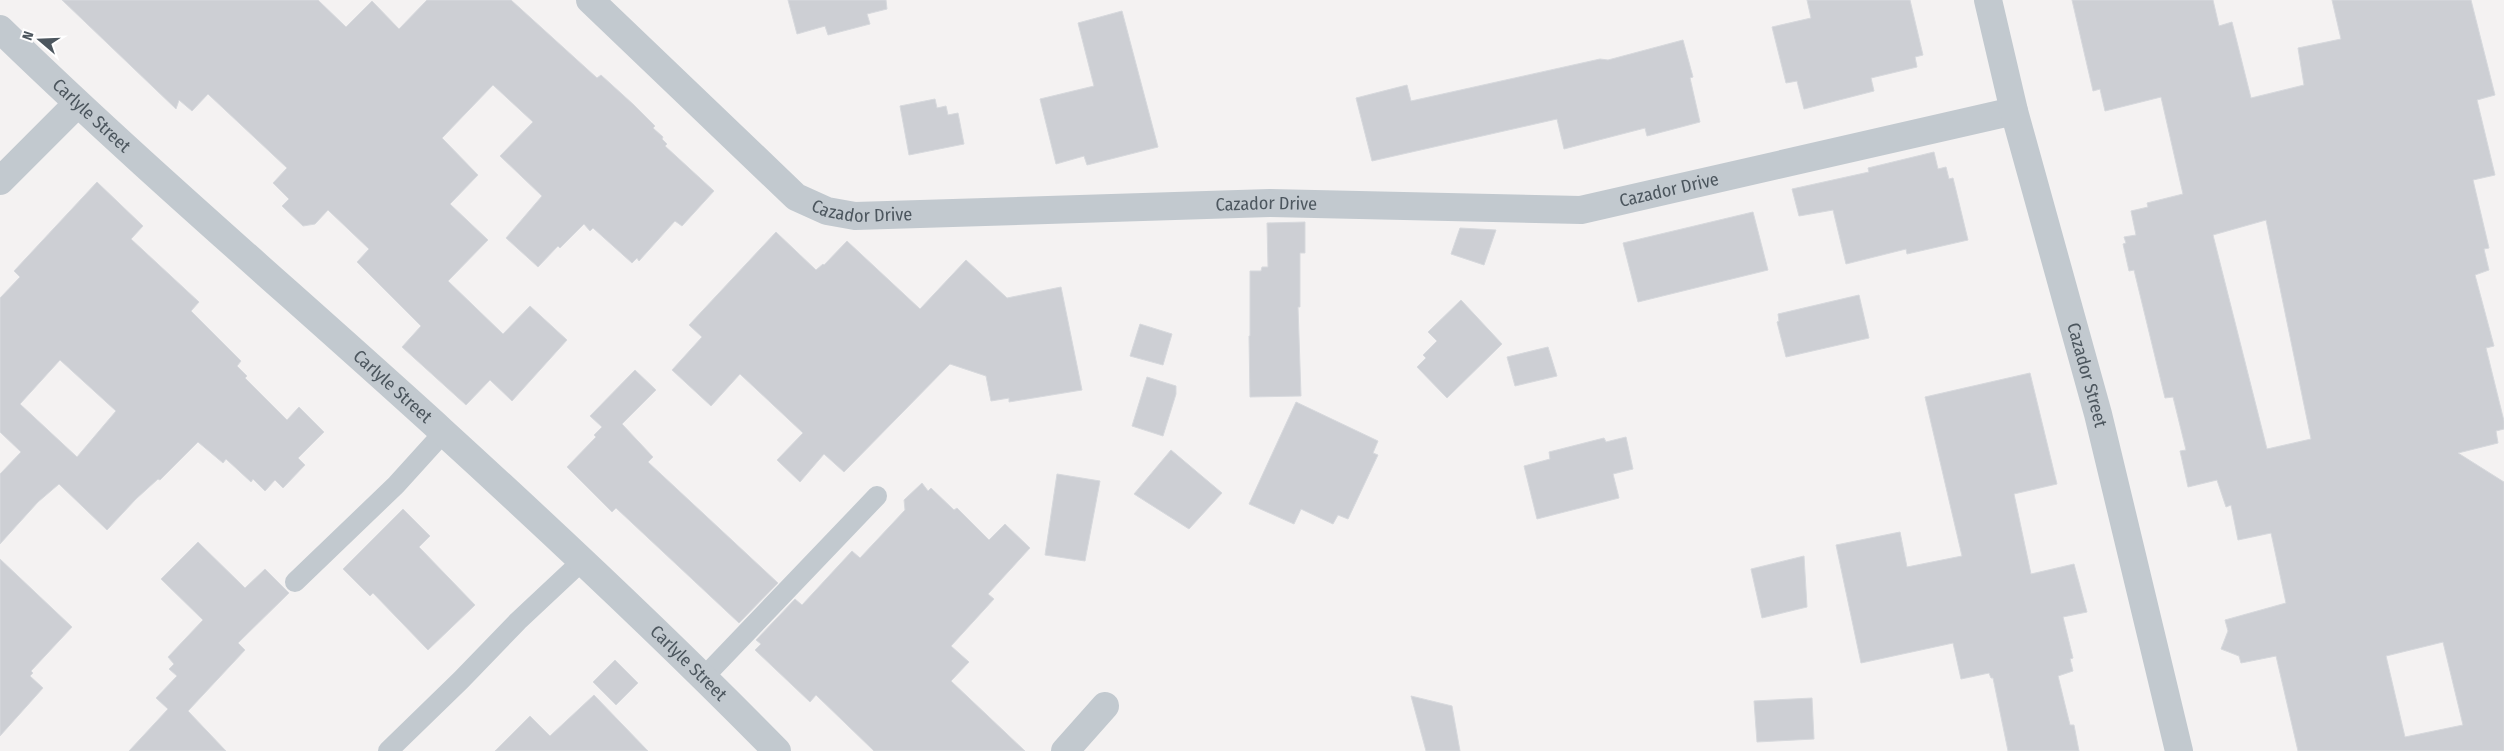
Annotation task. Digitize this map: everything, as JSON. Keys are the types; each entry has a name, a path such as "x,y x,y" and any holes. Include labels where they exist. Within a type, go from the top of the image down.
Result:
{"street":[{"name":"Cazador Drive","path":"590,0 796,197 826,211 855,216 1270,203 1582,210 2014,111"},
{"name":"Cazador Street","path":"1988,0 2014,111 2098,414 2179,751"},
{"name":"Carlyle Street","path":"0,29 76,104 444,432 704,677 777,751"},
{"path":"0,181 76,104"},
{"path":"1065,751 1105,706"}],"lane":[{"path":"295,582 396,485 444,432"},
{"path":"704,677 877,496"},
{"path":"388,751 518,621 581,562"}],"building":[{"path":"62,0 318,0 346,27 372,1 399,29 427,0 511,0 597,78 601,75 634,105 655,126 653,128 663,137 662,139 667,144 665,146 714,191 682,226 675,221 639,261 637,258 632,263 593,228 590,231 584,224 560,248 558,246 538,267 506,238 542,196 500,156 533,122 493,85 442,138 478,175 450,204 488,240 448,281 503,334 530,306 567,340 512,401 490,380 466,405 402,347 421,326 357,262 369,249 328,210 315,224 303,226 282,206 289,199 273,183 287,168 208,94 192,111 179,100 176,109"},
{"path":"788,0 886,0 887,9 867,14 870,24 828,35 825,26 797,34"},
{"path":"1807,0 1910,0 1923,55 1915,57 1917,67 1871,78 1874,91 1804,109 1797,81 1786,83 1772,27 1811,18"},
{"path":"2072,0 2213,0 2219,26 2232,22 2251,98 2304,85 2298,48 2341,39 2332,0 2471,0 2495,95 2477,100 2495,175 2473,180 2489,248 2484,249 2489,270 2475,275 2494,346 2486,348 2504,421 2504,429 2496,431 2498,443 2458,453 2504,482 2504,751 2298,751 2276,656 2241,663 2239,656 2221,649 2228,631 2225,620 2286,603 2271,533 2238,540 2231,505 2226,507 2217,480 2188,487 2180,451 2186,450 2173,397 2165,398 2134,270 2129,271 2123,244 2126,243 2124,237 2136,235 2131,211 2148,207 2147,203 2183,194 2161,97 2105,111 2100,89 2093,91","holes":["2266,220 2311,439 2267,449 2213,235","2443,642 2463,725 2405,737 2386,656"]},
{"path":"1122,11 1158,147 1087,165 1084,156 1056,164 1040,99 1094,86 1078,23"},
{"path":"1683,40 1693,77 1690,78 1700,122 1647,136 1645,128 1564,149 1557,119 1372,161 1356,98 1407,85 1411,101 1600,59 1608,60"},
{"path":"935,99 937,108 946,106 948,115 958,113 964,144 909,155 900,106"},
{"path":"1934,152 1938,169 1946,167 1949,179 1953,178 1968,240 1907,254 1906,249 1846,264 1833,210 1799,216 1792,189 1869,172 1868,168"},
{"path":"97,182 143,226 131,239 199,302 191,311 241,361 237,366 247,376 245,378 287,420 299,407 324,432 298,458 305,465 283,488 275,480 265,491 253,479 251,482 226,459 223,463 198,442 160,480 158,479 136,499 107,530 59,484 38,502 0,544 0,474 21,452 0,432 0,298 20,277 14,271","holes":["60,360 116,411 77,457 20,404"]},
{"path":"1753,212 1768,270 1638,302 1623,243"},
{"path":"1305,222 1305,253 1300,253 1300,307 1298,307 1301,396 1250,397 1250,271 1261,271 1262,267 1268,267 1267,223"},
{"path":"1460,228 1496,230 1484,265 1451,254"},
{"path":"776,232 816,270 824,265 847,241 920,309 966,260 1007,298 1061,287 1082,390 1009,402 1009,398 991,401 986,376 950,364 844,472 824,454 800,482 777,460 803,433 740,374 711,406 672,370 702,337 689,325"},
{"path":"1859,295 1869,338 1786,357 1777,322 1779,321 1778,314"},
{"path":"1461,300 1502,344 1447,398 1417,367 1426,358 1423,355 1437,341 1428,332"},
{"path":"1140,324 1172,334 1163,365 1130,356"},
{"path":"1548,347 1557,376 1515,386 1507,357"},
{"path":"635,370 656,390 622,424 653,457 648,462 778,583 739,623 616,508 612,512 567,467 596,437 594,435 602,427 590,416"},
{"path":"2030,373 2057,484 2014,494 2031,574 2074,564 2087,612 2063,617 2073,658 2070,659 2073,671 2058,676 2070,725 2074,725 2079,751 2008,751 1993,678 1991,678 1989,673 1961,679 1953,643 1861,663 1836,545 1900,532 1907,567 1962,556 1925,397"},
{"path":"1147,377 1176,386 1176,394 1163,436 1132,426"},
{"path":"1296,402 1378,441 1373,453 1378,455 1348,519 1338,515 1333,524 1301,509 1294,524 1249,504"},
{"path":"1626,437 1633,469 1613,474 1619,498 1537,519 1524,466 1550,459 1549,452 1604,438 1606,442"},
{"path":"1171,450 1222,493 1189,529 1134,494"},
{"path":"1057,474 1100,481 1085,561 1045,555"},
{"path":"922,483 928,491 931,488 954,510 957,508 989,540 1005,524 1030,548 988,594 994,599 951,646 969,662 951,681 1025,751 874,751 816,695 810,702 755,650 761,644 756,640 795,599 802,605 852,551 860,558 905,510 904,500"},
{"path":"403,509 430,536 419,547 475,605 428,650 373,593 370,596 343,569"},
{"path":"198,542 245,588 265,569 289,593 238,643 245,650 188,711 226,751 129,751 168,709 156,698 177,676 169,669 174,664 168,657 203,620 161,579"},
{"path":"1804,556 1807,607 1762,618 1751,569"},
{"path":"0,559 72,627 31,671 33,673 30,676 43,688 0,736"},
{"path":"615,660 638,683 616,705 593,682"},
{"path":"594,695 648,751 495,751 530,716 550,736"},
{"path":"1411,696 1452,706 1460,751 1426,751"},
{"path":"1812,698 1814,739 1757,742 1754,701"}]}
